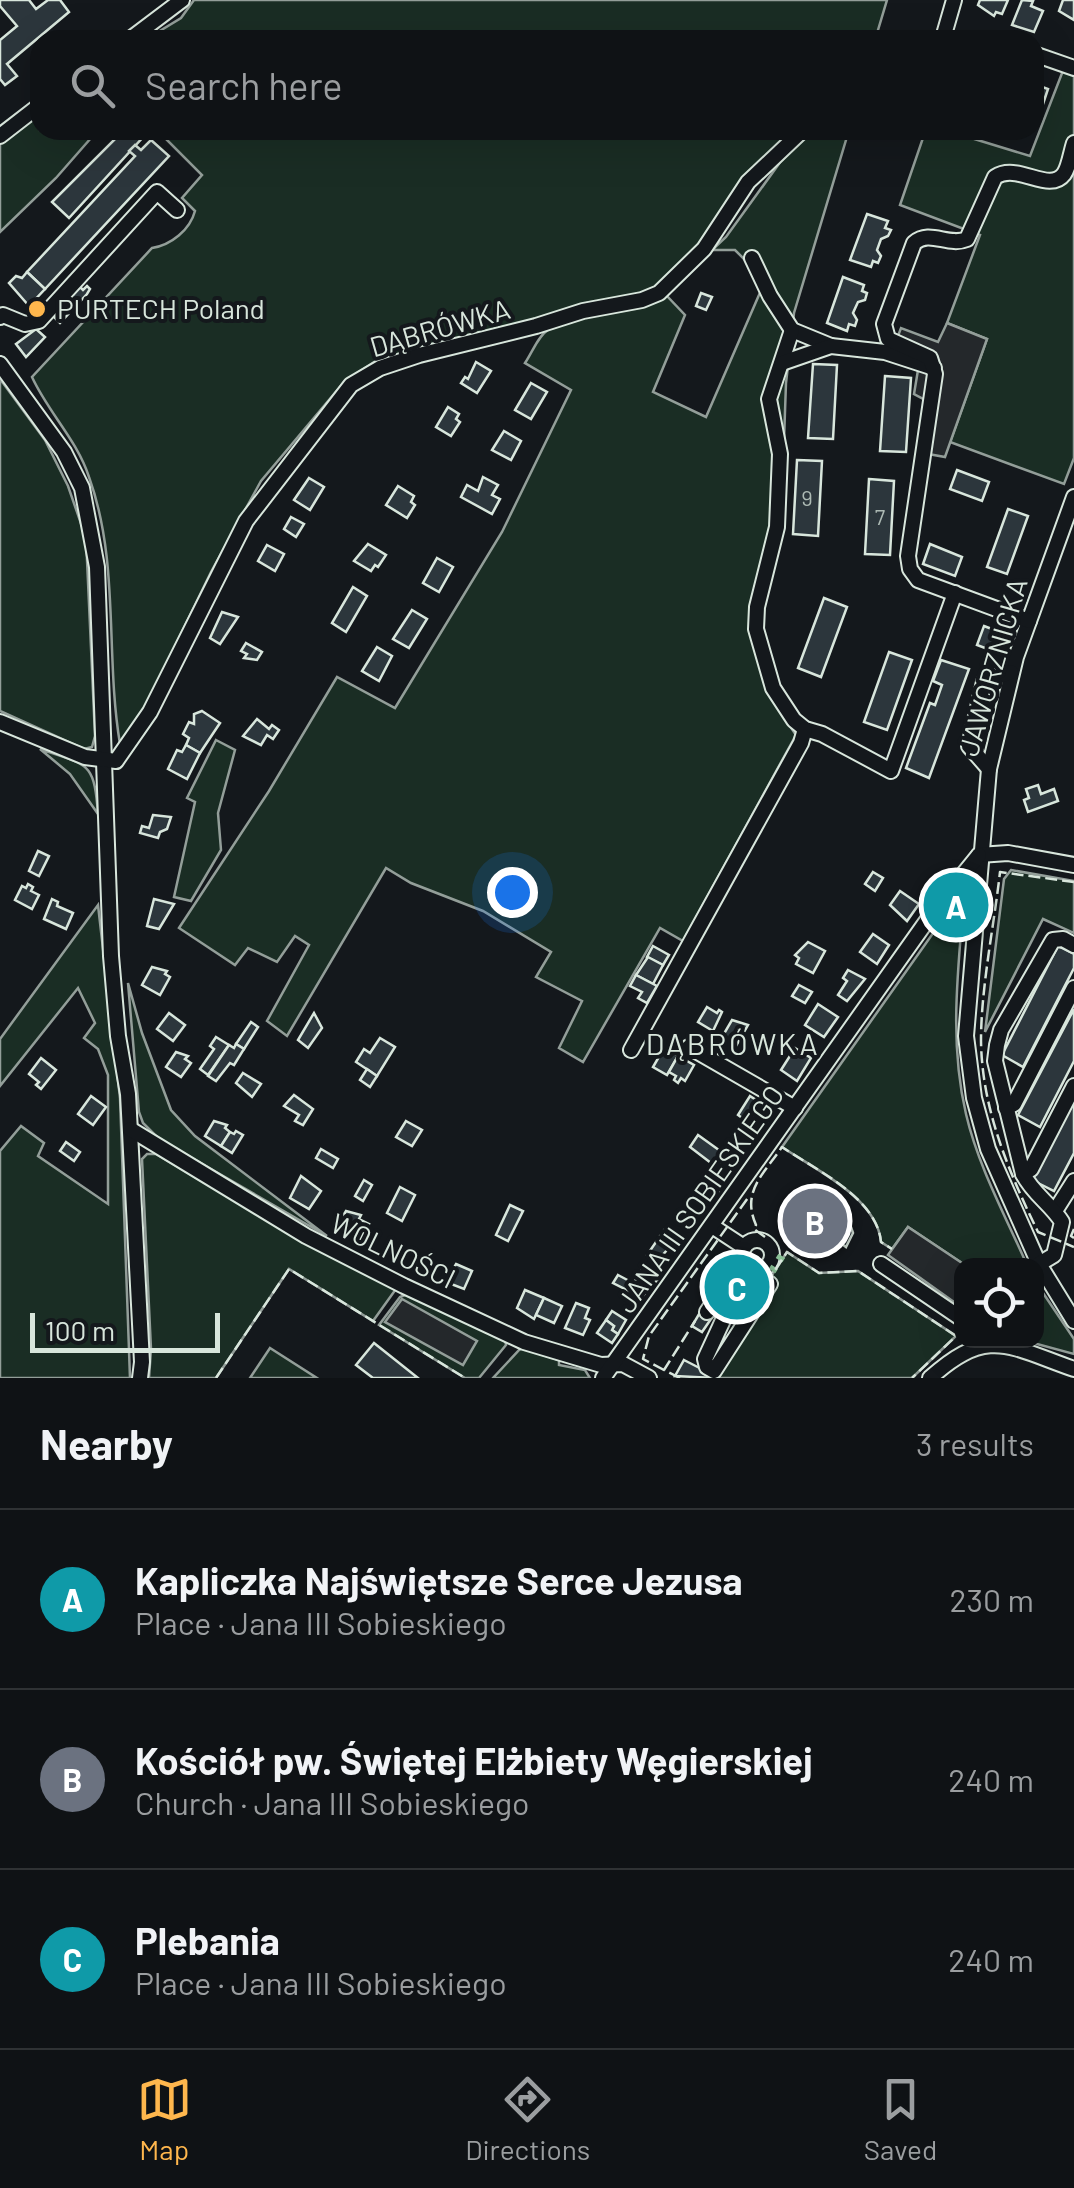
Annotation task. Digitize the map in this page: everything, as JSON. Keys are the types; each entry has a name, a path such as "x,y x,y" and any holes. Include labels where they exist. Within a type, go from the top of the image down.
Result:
{"street":[{"path":"142,30 182,0"},
{"path":"946,30 954,0"},
{"path":"1044,58 1074,68"},
{"path":"0,136 30,113"},
{"name":"DĄBRÓWKA","path":"104,762 116,761 150,712 246,521 351,385 380,368 419,355 658,293 704,249 748,182 792,140"},
{"path":"1029,620 918,580 908,563 934,368 930,358 888,339 884,332 919,238 930,236 948,242 967,238 995,177 1012,170 1046,182 1054,180 1064,174 1074,143"},
{"path":"0,317 26,324 39,321 157,192 177,210"},
{"path":"752,258 792,330 831,346 886,352 934,368"},
{"path":"792,330 769,400 780,454 777,527 757,607 756,629 773,688 782,705 805,729 891,771 954,594"},
{"path":"782,363 831,346"},
{"path":"0,364 64,452 82,488 96,567 111,956 130,1129 140,1378"},
{"name":"JAWORZNICKA","path":"1036,1258 988,1149 968,1065 968,1005 989,769 1012,672 1074,497"},
{"path":"989,769 969,746 984,682 1012,672"},
{"path":"0,722 85,758 104,762"},
{"path":"631,1050 805,729"},
{"path":"979,854 1008,853 1074,865"},
{"name":"JANA III SOBIESKIEGO","path":"603,1378 936,908 979,854"},
{"path":"1044,1261 1054,1255 1062,1222 1030,1190 1023,1174 995,1061 1001,1030 1053,940 1063,939 1074,945"},
{"path":"1006,1108 1014,1104 1074,988"},
{"path":"689,1048 795,1108"},
{"path":"1023,1174 1031,1169 1074,1086"},
{"name":"WOLNOŚCI","path":"130,1129 306,1236 404,1286 524,1342 601,1366 623,1364 649,1378"},
{"path":"1055,1212 1074,1181"},
{"path":"712,1226 744,1247"},
{"path":"757,1240 770,1248 770,1262 758,1270 749,1268 743,1261 744,1247 757,1240"},
{"path":"881,1264 954,1314"},
{"path":"707,1312 713,1303 724,1318 705,1358 707,1367 714,1371 770,1284 759,1276 758,1270"},
{"name":"JAWORZNICKA","path":"1044,1272 1074,1322"},
{"path":"930,1378 972,1348"},
{"path":"1011,1348 1074,1369"}],"green space":[{"path":"194,0 887,0 878,30 161,30 181,18"},
{"path":"1064,68 1074,73 1074,458 1064,484 950,442 987,339 947,323 980,235 900,205 922,140 978,140 1030,156 1036,140 1044,140 1044,120"},
{"path":"30,118 30,140 89,140 0,232 0,143"},
{"path":"167,140 782,140 766,157 733,210 666,281 647,293 379,359 345,381 261,481 211,572 145,708 120,744 105,542 99,510 84,464 32,377 152,248 179,236 195,211 182,198 202,175"},
{"path":"803,140 846,140 794,313 786,383 781,526 770,539 758,656 767,692 796,735 683,941 660,928 583,1062 559,1048 582,1001 536,977 551,952 483,911 411,883 386,868 287,1036 267,1021 309,945 295,936 277,962 248,948 235,965 179,928 269,791 337,677 395,708 502,532 571,390 525,363 544,333 576,318 637,306 666,295 685,315 653,392 706,417 762,288 750,265 735,250 712,250 726,237 781,161"},
{"path":"0,379 45,440 68,486 86,538 95,736 92,747 84,749 0,711"},
{"path":"216,740 235,750 218,813 221,850 191,901 174,897 195,802 187,798"},
{"path":"40,749 86,768 94,784 98,814 70,774"},
{"path":"1011,870 1074,881 1074,933 1043,919 985,1032 1004,879"},
{"path":"960,895 964,897 956,1033 961,1087 978,1153 1024,1258 954,1258 908,1227 892,1249 881,1242 877,1226 857,1199 782,1147"},
{"path":"98,905 120,1098 130,1378 0,1378 0,1151 21,1126 44,1143 38,1156 108,1204 108,1075 98,1049 84,1038 95,1023 78,988 0,1086 0,1039"},
{"path":"128,983 171,1110 195,1136 327,1236 159,1139 143,1123"},
{"path":"147,1154 156,1154 306,1243 396,1289 373,1321 289,1269 216,1378 149,1378 142,1159"},
{"path":"787,1252 819,1273 858,1271 954,1335 912,1378 714,1378 708,1373"},
{"path":"407,1294 505,1339 506,1345 479,1378 465,1378 379,1325 400,1297"},
{"path":"1044,1294 1074,1339 1074,1354 1044,1346"},
{"path":"270,1348 317,1378 250,1378"},
{"path":"521,1348 559,1360 559,1365 585,1370 590,1378 493,1378"}],"shaded area":[{"path":"947,323 987,339 945,457 917,452 925,400 914,394 920,358 893,349 901,328 938,342"},
{"path":"908,1227 954,1258 954,1302 888,1255"},
{"path":"402,1299 477,1341 463,1365 385,1322"}],"building":[{"path":"0,0 29,0 36,9 48,0 60,0 69,12 48,30 30,30 30,45 7,64 17,76 5,85 0,79 0,40 17,26 0,6"},
{"path":"980,0 1008,0 1002,14 996,12 994,16 978,5"},
{"path":"1022,0 1033,1 1031,6 1043,11 1035,30 1012,25"},
{"path":"1063,0 1074,0 1074,20 1059,11"},
{"path":"114,140 140,140 69,218 52,202"},
{"path":"151,140 169,156 45,289 27,272 135,156 129,151 135,145 141,150"},
{"path":"867,214 888,221 885,228 891,230 881,239 877,250 881,256 871,267 850,260"},
{"path":"27,272 45,289 29,306 9,283"},
{"path":"843,277 864,285 862,291 867,293 853,313 855,326 849,324 847,331 827,323"},
{"path":"77,284 83,290 87,286 90,289 60,323 55,318 72,300 67,295"},
{"path":"701,293 712,297 706,310 696,306"},
{"path":"36,329 45,337 26,357 16,344"},
{"path":"476,362 491,371 477,393 461,383 465,377 468,379"},
{"path":"813,364 837,365 833,439 808,438"},
{"path":"885,376 911,378 906,452 880,451"},
{"path":"531,383 547,392 531,419 515,410"},
{"path":"448,407 459,414 456,419 460,422 451,436 436,427"},
{"path":"504,431 521,441 511,460 492,450"},
{"path":"797,460 822,461 818,536 793,534"},
{"path":"957,470 989,482 982,501 950,489"},
{"path":"483,477 498,485 492,495 500,499 492,514 461,497 467,485 478,491"},
{"path":"309,478 324,487 310,510 294,500"},
{"path":"869,479 894,481 890,555 865,554"},
{"path":"398,486 414,496 411,502 415,505 407,518 386,505"},
{"path":"1008,509 1028,516 1007,574 987,567"},
{"path":"291,517 304,524 296,537 284,529"},
{"path":"368,544 386,555 371,571 354,561"},
{"path":"930,544 962,557 955,576 923,564"},
{"path":"267,545 284,554 275,571 258,561"},
{"path":"437,558 453,567 439,592 423,583"},
{"path":"353,587 367,596 346,632 332,623"},
{"path":"824,598 847,607 821,677 798,668"},
{"path":"412,610 427,619 409,648 393,639"},
{"path":"222,612 238,617 220,644 210,638"},
{"path":"984,626 1005,634 998,653 977,645"},
{"path":"246,643 262,652 257,660 244,658 247,654 241,651"},
{"path":"377,647 392,656 379,681 362,671"},
{"path":"889,652 912,660 887,730 864,722"},
{"path":"941,660 969,669 929,778 906,768 930,703 935,705 942,685 933,681"},
{"path":"202,711 220,723 200,753 186,745 189,738 183,734 189,722 194,724 194,714"},
{"path":"257,719 269,729 272,725 279,730 273,739 267,735 261,745 243,736"},
{"path":"186,745 200,753 187,779 168,769 177,750 182,752"},
{"path":"1038,785 1041,794 1054,789 1058,801 1028,812 1026,789"},
{"path":"153,815 171,817 158,838 140,833 142,826 149,828"},
{"path":"38,851 49,856 39,876 29,871"},
{"path":"873,872 883,878 875,891 865,884"},
{"path":"28,884 39,895 32,909 15,900 22,886 26,888"},
{"path":"900,891 919,904 907,921 890,905"},
{"path":"52,899 58,902 57,906 73,913 66,929 44,919"},
{"path":"154,899 174,904 159,929 147,926"},
{"path":"873,934 889,945 877,964 860,952"},
{"path":"808,942 825,951 813,973 796,964 799,958 795,955"},
{"path":"653,946 669,955 663,965 647,957"},
{"path":"1058,946 1074,954 1074,968 1023,1067 1002,1055"},
{"path":"648,957 663,965 653,984 636,975"},
{"path":"152,967 167,971 165,974 170,977 160,995 142,985"},
{"path":"848,970 865,979 847,1001 838,995 847,981 843,978"},
{"path":"636,975 657,986 647,1003 638,998 642,992 630,986"},
{"path":"799,985 812,992 805,1003 792,996"},
{"path":"818,1004 838,1017 824,1037 805,1025"},
{"path":"707,1007 722,1012 713,1031 698,1022"},
{"path":"1074,1009 1074,1061 1040,1127 1018,1115"},
{"path":"169,1013 185,1025 173,1041 157,1029"},
{"path":"314,1013 322,1028 308,1048 298,1040"},
{"path":"732,1020 748,1025 736,1046 722,1037"},
{"path":"251,1022 258,1027 244,1049 236,1044"},
{"path":"216,1037 229,1045 208,1075 200,1069 214,1049 210,1046"},
{"path":"380,1038 395,1047 377,1076 356,1062 364,1049 370,1053"},
{"path":"236,1044 244,1049 234,1065 230,1063 216,1081 208,1076 229,1045 234,1048"},
{"path":"664,1048 678,1056 667,1075 653,1067"},
{"path":"795,1048 811,1058 797,1081 781,1070"},
{"path":"176,1052 188,1056 185,1059 191,1063 181,1077 166,1067"},
{"path":"678,1056 694,1065 685,1081 681,1078 678,1083 669,1072"},
{"path":"41,1058 56,1070 41,1089 29,1074"},
{"path":"367,1069 377,1076 370,1087 360,1080"},
{"path":"243,1073 261,1084 252,1097 236,1083"},
{"path":"294,1095 313,1109 303,1125 295,1121 299,1115 284,1106"},
{"path":"91,1096 106,1107 93,1125 78,1114"},
{"path":"750,1096 774,1112 758,1134 743,1128 745,1120 738,1115"},
{"path":"1074,1099 1074,1153 1054,1191 1032,1180"},
{"path":"214,1121 227,1125 225,1128 230,1132 221,1146 205,1136"},
{"path":"406,1121 422,1130 412,1146 396,1137"},
{"path":"230,1132 243,1135 232,1153 221,1146"},
{"path":"698,1135 737,1163 731,1172 718,1163 715,1166 690,1147"},
{"path":"66,1142 80,1152 74,1161 60,1151"},
{"path":"321,1149 338,1159 333,1168 316,1158"},
{"path":"718,1163 732,1173 715,1196 701,1186"},
{"path":"301,1176 321,1191 309,1209 290,1198"},
{"path":"364,1180 372,1185 363,1201 355,1196"},
{"path":"400,1187 415,1195 402,1221 387,1213"},
{"path":"804,1193 815,1196 827,1205 824,1209 850,1224 853,1233 846,1247 842,1244 832,1251 809,1232 805,1237 786,1221 791,1200 799,1200"},
{"path":"510,1205 523,1211 508,1241 496,1235"},
{"path":"346,1211 361,1215 359,1219 369,1224 360,1239 337,1226"},
{"path":"665,1229 679,1237 657,1261 647,1255"},
{"path":"456,1264 472,1271 464,1289 446,1282"},
{"path":"731,1266 758,1283 741,1311 724,1304 727,1298 715,1291"},
{"path":"641,1271 658,1279 641,1298 629,1291"},
{"path":"618,1275 633,1283 629,1291 613,1283"},
{"path":"525,1290 544,1298 534,1319 517,1308"},
{"path":"544,1298 562,1306 554,1323 536,1315"},
{"path":"576,1303 589,1308 585,1318 590,1320 583,1335 565,1328"},
{"path":"702,1309 713,1316 702,1332 692,1326"},
{"path":"612,1311 626,1320 618,1334 606,1320"},
{"path":"606,1320 618,1334 612,1343 597,1333"},
{"path":"374,1343 418,1378 373,1378 356,1365"},
{"path":"684,1360 715,1376 714,1378 675,1376"}],"hedge":[{"path":"772,1271 783,1254"}],"fence":[{"path":"1074,882 1000,872 985,978 981,1041 992,1116 1027,1209 1038,1232 1074,1247"},
{"path":"765,1237 754,1229 751,1202 757,1183 782,1147 857,1199 877,1226 881,1242 892,1249"},
{"path":"664,1370 643,1359 649,1336 750,1195"},
{"path":"1074,1229 1074,1238"},
{"path":"766,1284 787,1252 819,1273 858,1271 956,1336 912,1378"},
{"path":"216,1378 289,1269 465,1378"},
{"path":"680,1378 664,1370 695,1321"}],"place":[{"name":"PURTECH Poland","path":"37,309"},
{"name":"Kapliczka Najświętsze Serce Jezusa","path":"956,905"},
{"name":"Kościół pw. Świętej Elżbiety Węgierskiej","path":"815,1221"},
{"name":"Plebania","path":"737,1287"}],"district":[{"name":"DĄBRÓWKA","path":"733,1045"}]}
